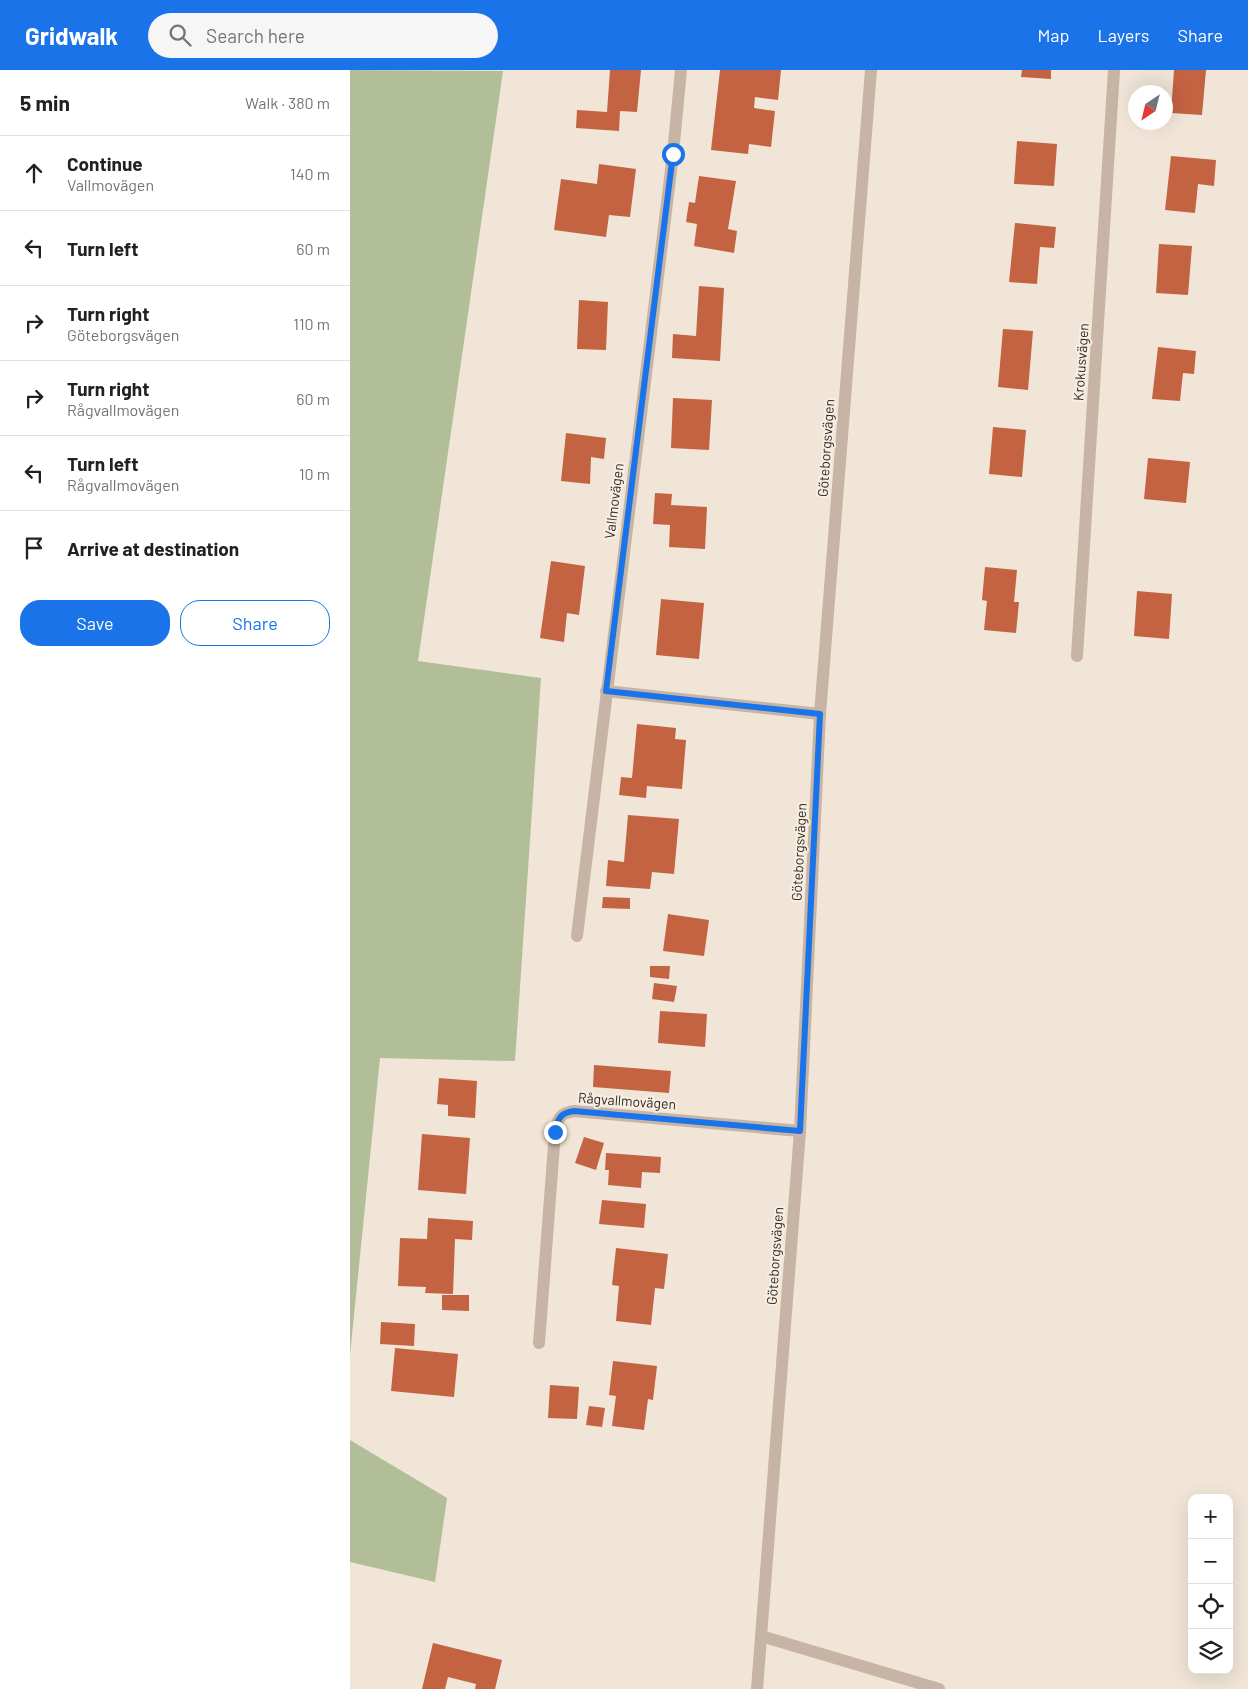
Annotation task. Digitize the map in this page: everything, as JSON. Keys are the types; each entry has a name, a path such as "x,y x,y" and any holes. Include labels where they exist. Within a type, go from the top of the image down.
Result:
{"street":[{"name":"Vallmovägen","path":"577,936 671,174 681,70"},
{"name":"Göteborgsvägen","path":"757,1689 800,1131 820,714 871,70"},
{"name":"Krokusvägen","path":"1078,656 1114,70"},
{"path":"606,691 820,714"},
{"name":"Rågvallmovägen","path":"539,1343 555,1132 558,1118 565,1112 574,1111 800,1131"},
{"path":"761,1636 939,1689"}],"green space":[{"path":"350,70 503,71 418,661 541,678 515,1061 380,1058 350,1355"},
{"path":"350,1440 447,1498 435,1582 350,1562"}],"building":[{"path":"610,70 641,70 637,112 620,111 619,131 576,128 577,110 607,112"},
{"path":"720,70 781,70 778,100 755,97 754,108 775,111 771,147 749,144 748,154 711,150"},
{"path":"1022,70 1051,70 1051,79 1021,77"},
{"path":"1174,70 1206,70 1202,115 1173,113"},
{"path":"1017,141 1057,144 1054,186 1014,184"},
{"path":"1171,156 1216,160 1214,186 1198,184 1195,213 1165,210"},
{"path":"599,164 636,169 630,217 609,215 606,237 554,230 561,179 597,184"},
{"path":"699,176 736,181 728,229 737,231 734,253 694,246 697,224 686,222 689,202 695,203"},
{"path":"1015,223 1056,227 1054,248 1040,247 1037,284 1009,282"},
{"path":"1159,244 1192,246 1188,295 1156,293"},
{"path":"699,286 724,288 720,361 672,358 673,334 696,336"},
{"path":"579,300 608,302 606,350 577,349"},
{"path":"1003,329 1033,331 1028,390 998,387"},
{"path":"1158,347 1196,351 1194,374 1183,373 1180,401 1152,399"},
{"path":"673,398 712,400 709,450 671,448"},
{"path":"993,427 1026,430 1022,477 989,474"},
{"path":"566,433 606,438 604,459 591,457 590,484 561,481"},
{"path":"1148,458 1190,462 1186,503 1144,499"},
{"path":"655,493 672,494 671,505 707,507 705,549 669,547 670,525 653,524"},
{"path":"551,561 585,566 579,615 567,613 564,642 540,638"},
{"path":"985,567 1017,570 1014,602 1019,602 1016,633 984,630 987,601 982,600"},
{"path":"1137,591 1172,594 1169,639 1134,636"},
{"path":"661,599 704,603 699,659 656,655"},
{"path":"637,724 676,728 675,739 686,740 682,789 647,786 646,798 619,795 621,777 632,778"},
{"path":"628,815 679,819 674,874 652,872 650,889 606,886 608,860 624,862"},
{"path":"603,897 630,898 630,909 602,908"},
{"path":"668,914 709,920 704,956 663,951"},
{"path":"650,966 670,966 669,979 650,977"},
{"path":"654,983 677,986 674,1002 652,999"},
{"path":"660,1011 707,1014 705,1047 658,1043"},
{"path":"594,1065 671,1071 669,1093 593,1087"},
{"path":"439,1078 477,1081 475,1118 448,1116 448,1105 437,1104"},
{"path":"422,1134 470,1138 466,1194 418,1190"},
{"path":"584,1137 604,1143 596,1170 575,1163"},
{"path":"606,1153 661,1157 660,1173 642,1172 641,1188 608,1185 609,1170 605,1170"},
{"path":"602,1200 646,1204 644,1228 599,1224"},
{"path":"428,1218 473,1221 472,1240 455,1239 453,1294 425,1293 426,1287 398,1286 400,1238 427,1239"},
{"path":"616,1248 668,1254 664,1289 655,1288 651,1325 616,1321 619,1286 612,1285"},
{"path":"442,1295 469,1295 469,1311 442,1310"},
{"path":"381,1322 415,1324 414,1346 380,1344"},
{"path":"395,1348 458,1354 454,1397 391,1391"},
{"path":"613,1361 657,1366 653,1400 648,1399 644,1430 612,1426 616,1396 609,1395"},
{"path":"550,1385 579,1387 577,1419 548,1418"},
{"path":"589,1406 605,1408 602,1427 586,1425"},
{"path":"433,1643 502,1660 495,1689 475,1689 476,1684 448,1677 445,1689 422,1689"}],"route":[{"path":"555,1132 558,1118 565,1112 574,1111 800,1131 820,714 606,691 673,154"}]}
